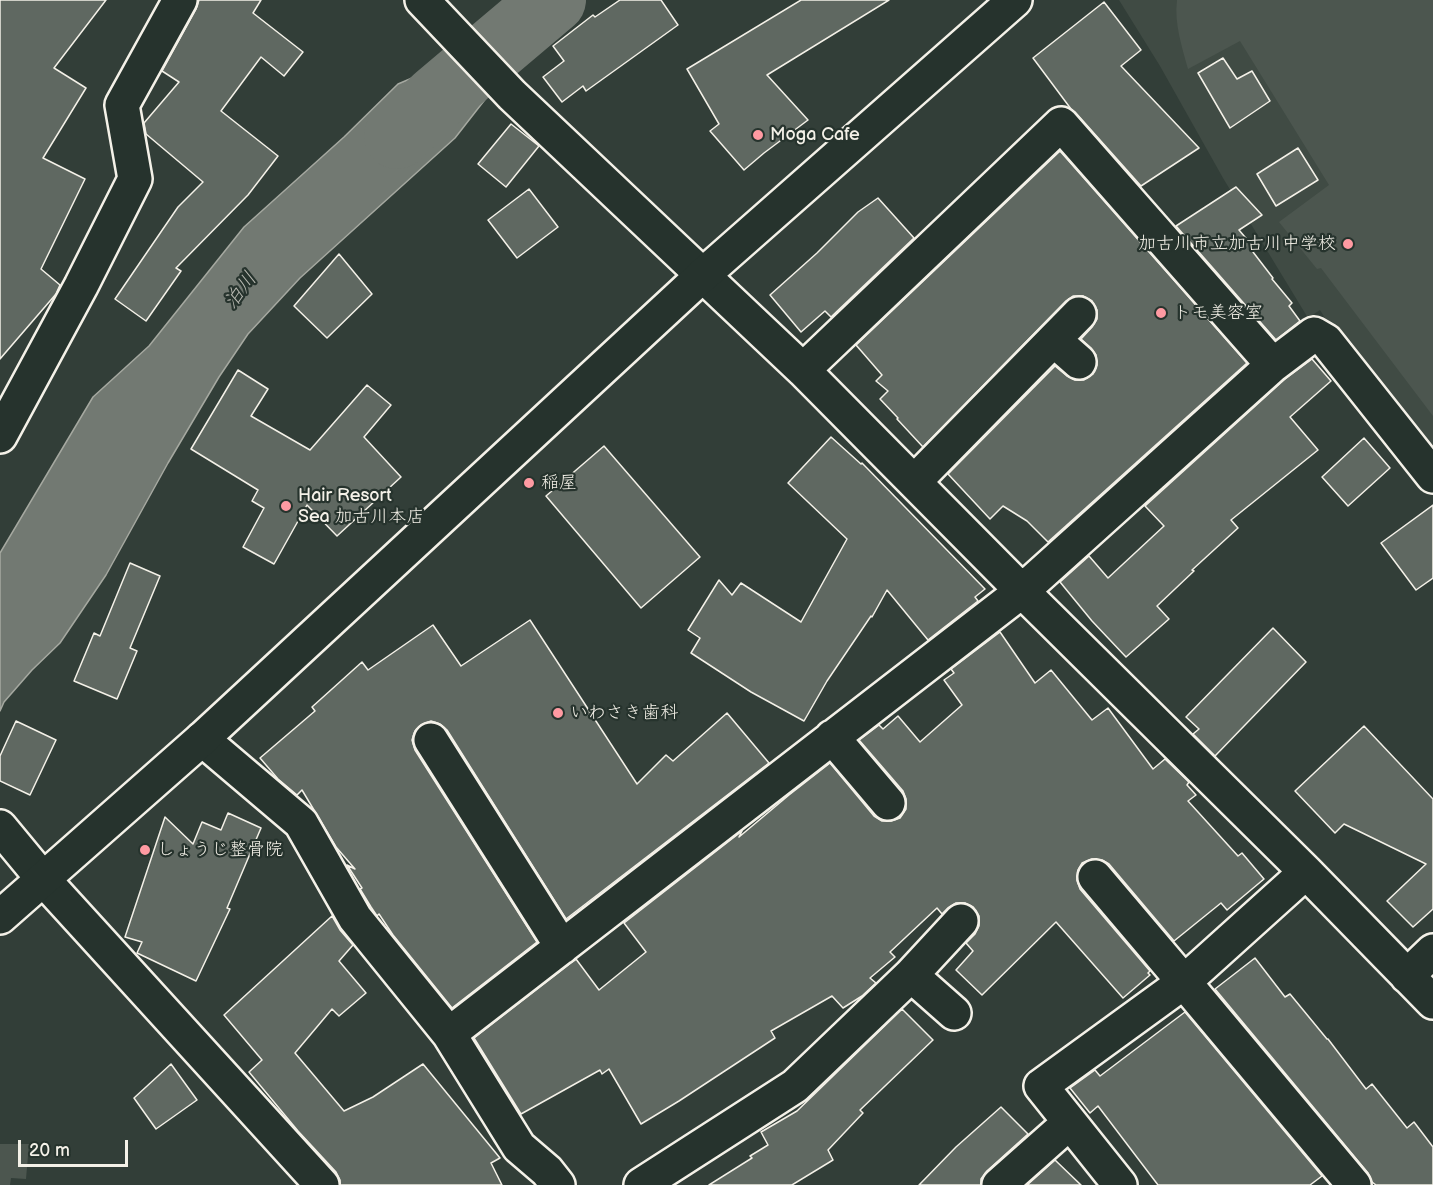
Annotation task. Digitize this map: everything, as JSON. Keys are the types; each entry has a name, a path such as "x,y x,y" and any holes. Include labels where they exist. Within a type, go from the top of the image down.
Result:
{"street":[{"path":"0,436 81,286 135,179 122,105 180,0"},
{"path":"422,0 512,95 803,370 1306,872 1433,1002"},
{"path":"2,915 202,739 703,275 1015,0"},
{"path":"803,370 1061,124 1274,365"},
{"path":"914,482 1079,314"},
{"path":"448,1034 1022,591 1274,365 1314,334 1326,341 1433,476"},
{"path":"1054,340 1079,362"},
{"path":"832,738 888,803"},
{"path":"202,739 301,823 355,918 448,1034 542,1180"},
{"path":"431,740 562,947"},
{"path":"0,827 43,879 322,1185"},
{"path":"1119,1185 1041,1086 1184,982 1306,872"},
{"path":"1095,877 1354,1185"},
{"path":"641,1185 795,1086 911,975 961,921"},
{"path":"1407,976 1433,951"},
{"path":"911,975 954,1013"},
{"path":"999,1185 1069,1123"}],"shaded area":[{"name":"加古川市立加古川中学校","path":"1119,0 1433,0 1433,457 1336,336 1320,310 1308,318"},
{"name":"加古川市立加古川中学校","path":"1177,0 1433,0 1433,416 1321,268 1317,269 1279,222 1329,185 1240,41 1188,69 1178,26"},
{"path":"0,1144 29,1144 26,1179 11,1178 10,1185 0,1185"}],"water":[{"path":"452,61 487,97 455,138 300,278 248,334 219,377 168,463 106,575 60,643 32,670 4,702 0,711 0,553 93,397 149,346 244,227 344,137 398,84"}],"building":[{"path":"0,0 106,0 54,68 86,88 43,158 85,179 41,269 60,285 56,294 0,359"},
{"path":"199,0 261,0 253,13 303,52 284,76 261,57 221,111 278,156 248,195 176,268 181,271 146,321 115,299 178,207 203,182 146,134 144,123 179,82 162,71"},
{"path":"620,0 661,0 678,25 586,91 583,86 562,102 543,77 564,61 553,46 593,15 595,17"},
{"path":"801,0 889,0 767,75 808,120 744,170 710,131 719,124 687,69"},
{"path":"1104,2 1141,50 1121,66 1199,148 1141,186 1071,109 1033,58"},
{"path":"1223,58 1237,79 1252,71 1270,101 1230,128 1198,73"},
{"path":"511,124 539,146 506,187 478,164"},
{"path":"1298,148 1318,180 1276,206 1257,174"},
{"path":"1060,151 1247,363 1048,542 1027,521 1003,506 990,519 948,474 1055,366 1075,380 1084,380 1093,374 1097,365 1096,355 1081,339 1097,319 1097,310 1092,301 1083,296 1073,296 1066,301 923,447 880,399 888,391 876,381 882,375 856,345"},
{"path":"1236,187 1262,215 1239,230 1256,250 1253,252 1272,279 1292,303 1289,306 1300,321 1276,340 1176,226"},
{"path":"529,189 558,227 517,258 488,220"},
{"path":"878,198 914,238 831,317 825,311 801,332 770,295 858,212"},
{"path":"339,254 372,294 327,338 294,306"},
{"path":"1312,359 1331,381 1290,417 1318,450 1231,520 1238,528 1157,606 1169,619 1126,657 1060,582 1089,556 1108,578 1164,526 1145,506 1285,379"},
{"path":"238,370 268,389 251,416 310,450 367,385 391,405 364,437 401,477 337,536 307,505 274,564 243,547 264,508 252,501 258,490 191,449"},
{"path":"831,437 862,463 985,589 975,597 978,601 928,640 887,590 872,617 827,681 804,721 751,692 691,653 700,638 688,630 719,580 732,595 741,583 801,622 847,539 788,483"},
{"path":"1364,438 1390,468 1348,506 1322,477"},
{"path":"604,446 700,557 641,608 546,496"},
{"path":"1433,505 1433,578 1416,590 1381,543"},
{"path":"130,563 160,576 130,648 137,651 117,699 74,681 94,633 100,636"},
{"path":"530,620 637,784 666,755 673,761 727,713 769,763 566,919 447,730 431,721 421,725 415,731 412,740 415,750 537,942 452,1008 393,935 379,914 377,916 347,865 355,869 336,847 302,790 297,795 278,779 260,758 315,711 312,707 362,662 368,670 433,625 461,666"},
{"path":"1273,628 1306,662 1215,756 1193,734 1199,729 1186,717"},
{"path":"1000,632 1035,683 1051,670 1092,720 1108,708 1153,769 1165,759 1189,782 1187,785 1196,795 1188,801 1238,856 1242,853 1264,879 1227,910 1221,903 1174,941 1109,864 1102,860 1092,859 1082,863 1078,870 1077,880 1080,889 1150,971 1148,973 1150,975 1123,998 1056,922 982,995 956,970 973,951 966,943 979,926 979,916 973,907 965,903 956,903 942,914 937,908 890,952 895,957 870,978 876,983 862,996 843,1008 832,996 771,1031 775,1038 641,1124 609,1069 602,1074 600,1070 521,1114 474,1038 576,959 599,990 646,952 624,923 742,831 739,837 830,763 874,816 882,821 900,818 906,809 903,791 859,740 879,725 883,729 898,716 920,742 962,705 944,680 954,673 951,669"},
{"path":"16,721 56,740 30,795 0,781 0,756"},
{"path":"1364,726 1433,799 1433,909 1413,927 1387,901 1426,864 1344,824 1335,833 1295,791"},
{"path":"228,813 261,828 227,908 230,909 196,981 137,953 142,942 125,937 165,817 193,844 202,822 221,830"},
{"path":"332,916 353,945 339,961 366,993 339,1016 332,1009 295,1053 344,1111 373,1097 423,1064 500,1158 491,1163 502,1185 340,1185 336,1172 249,1072 262,1060 224,1015"},
{"path":"1255,958 1285,997 1290,994 1366,1089 1372,1084 1407,1128 1414,1122 1433,1147 1433,1185 1376,1185 1372,1182 1368,1173 1215,989"},
{"path":"902,1009 933,1040 860,1110 863,1113 828,1150 833,1160 792,1185 709,1185 768,1145 761,1132 797,1111"},
{"path":"1185,1012 1322,1176 1310,1185 1158,1185 1098,1106 1090,1113 1070,1088 1095,1070 1100,1076"},
{"path":"171,1064 197,1100 156,1129 134,1098"},
{"path":"1001,1107 1028,1134 987,1171 981,1179 981,1185 919,1185 956,1147"},
{"path":"1055,1160 1081,1185 1027,1185"}],"waterway":[{"name":"泊川","path":"397,136 437,98 553,0"}],"place":[{"name":"Moga Cafe","path":"758,135"},
{"name":"加古川市立加古川中学校","path":"1348,244"},
{"name":"トモ美容室","path":"1161,313"},
{"name":"稲屋","path":"529,483"},
{"name":"Hair Resort Sea 加古川本店","path":"286,506"},
{"name":"いわさき歯科","path":"558,713"},
{"name":"しょうじ整骨院","path":"145,850"}]}
